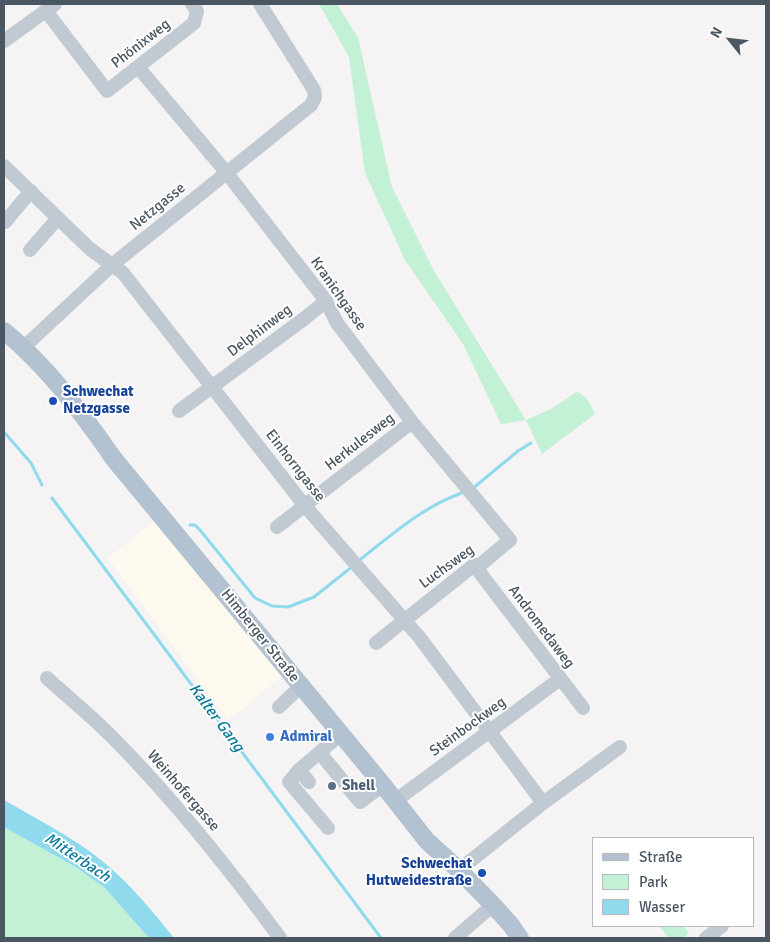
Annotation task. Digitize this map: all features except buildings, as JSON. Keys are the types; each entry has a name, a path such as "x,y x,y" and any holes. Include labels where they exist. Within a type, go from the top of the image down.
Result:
{"main road":[{"name":"Himberger Straße","path":"4,331 24,347 90,424 114,459 427,841 493,905 520,938"}],"street":[{"name":"Phönixweg","path":"50,6 107,91 194,23 197,11 192,4"},
{"name":"Netzgasse","path":"24,347 112,265 311,105 315,97 314,90 260,4"},
{"path":"4,41 50,6"},
{"name":"Kranichgasse","path":"138,67 226,172 326,300 337,322 412,422 510,540"},
{"name":"Einhorngasse","path":"4,166 90,249 123,273 305,506 420,638 543,803"},
{"path":"5,222 31,191"},
{"path":"30,250 58,218"},
{"name":"Delphinweg","path":"179,411 326,300"},
{"name":"Herkulesweg","path":"277,528 412,422"},
{"name":"Luchsweg","path":"376,643 474,565 480,565 510,540"},
{"name":"Andromedaweg","path":"474,565 583,708"},
{"name":"Weinhofergasse","path":"47,678 117,742 178,809 237,880 280,938"},
{"name":"Steinbockweg","path":"395,801 560,679"},
{"path":"279,706 301,686"},
{"path":"328,828 289,782 299,770 341,734"},
{"path":"459,870 543,803 620,747"},
{"path":"320,753 360,802 383,785"},
{"path":"299,770 309,782"},
{"path":"455,938 493,905"},
{"path":"706,938 721,927"}],"shaded area":[{"path":"159,517 286,673 228,721 108,558"}],"green space":[{"path":"319,4 337,4 358,38 392,187 434,271 526,420 501,424 463,344 405,260 365,173 349,57"},
{"path":"577,392 586,398 595,414 542,454 526,420 551,409"},
{"path":"4,827 74,866 105,888 149,938 4,938"},
{"path":"661,927 685,927 689,934 683,938 668,938"}],"water":[{"name":"Mitterbach","path":"4,800 66,836 101,860 131,887 174,938 149,938 105,888 74,866 4,827"}],"waterway":[{"name":"Kalter Gang","path":"4,432 31,463 42,485"},
{"path":"472,489 518,451 531,443"},
{"path":"357,562 420,514 448,498 464,492"},
{"name":"Kalter Gang","path":"52,498 381,938"},
{"path":"190,525 195,525 200,530 255,598 272,606 288,607 314,597 353,566"}],"place":[{"name":"Schwechat Netzgasse","path":"53,401"},
{"name":"Admiral","path":"270,737"},
{"name":"Shell","path":"332,786"},
{"name":"Schwechat Hutweidestraße","path":"482,873"}]}
